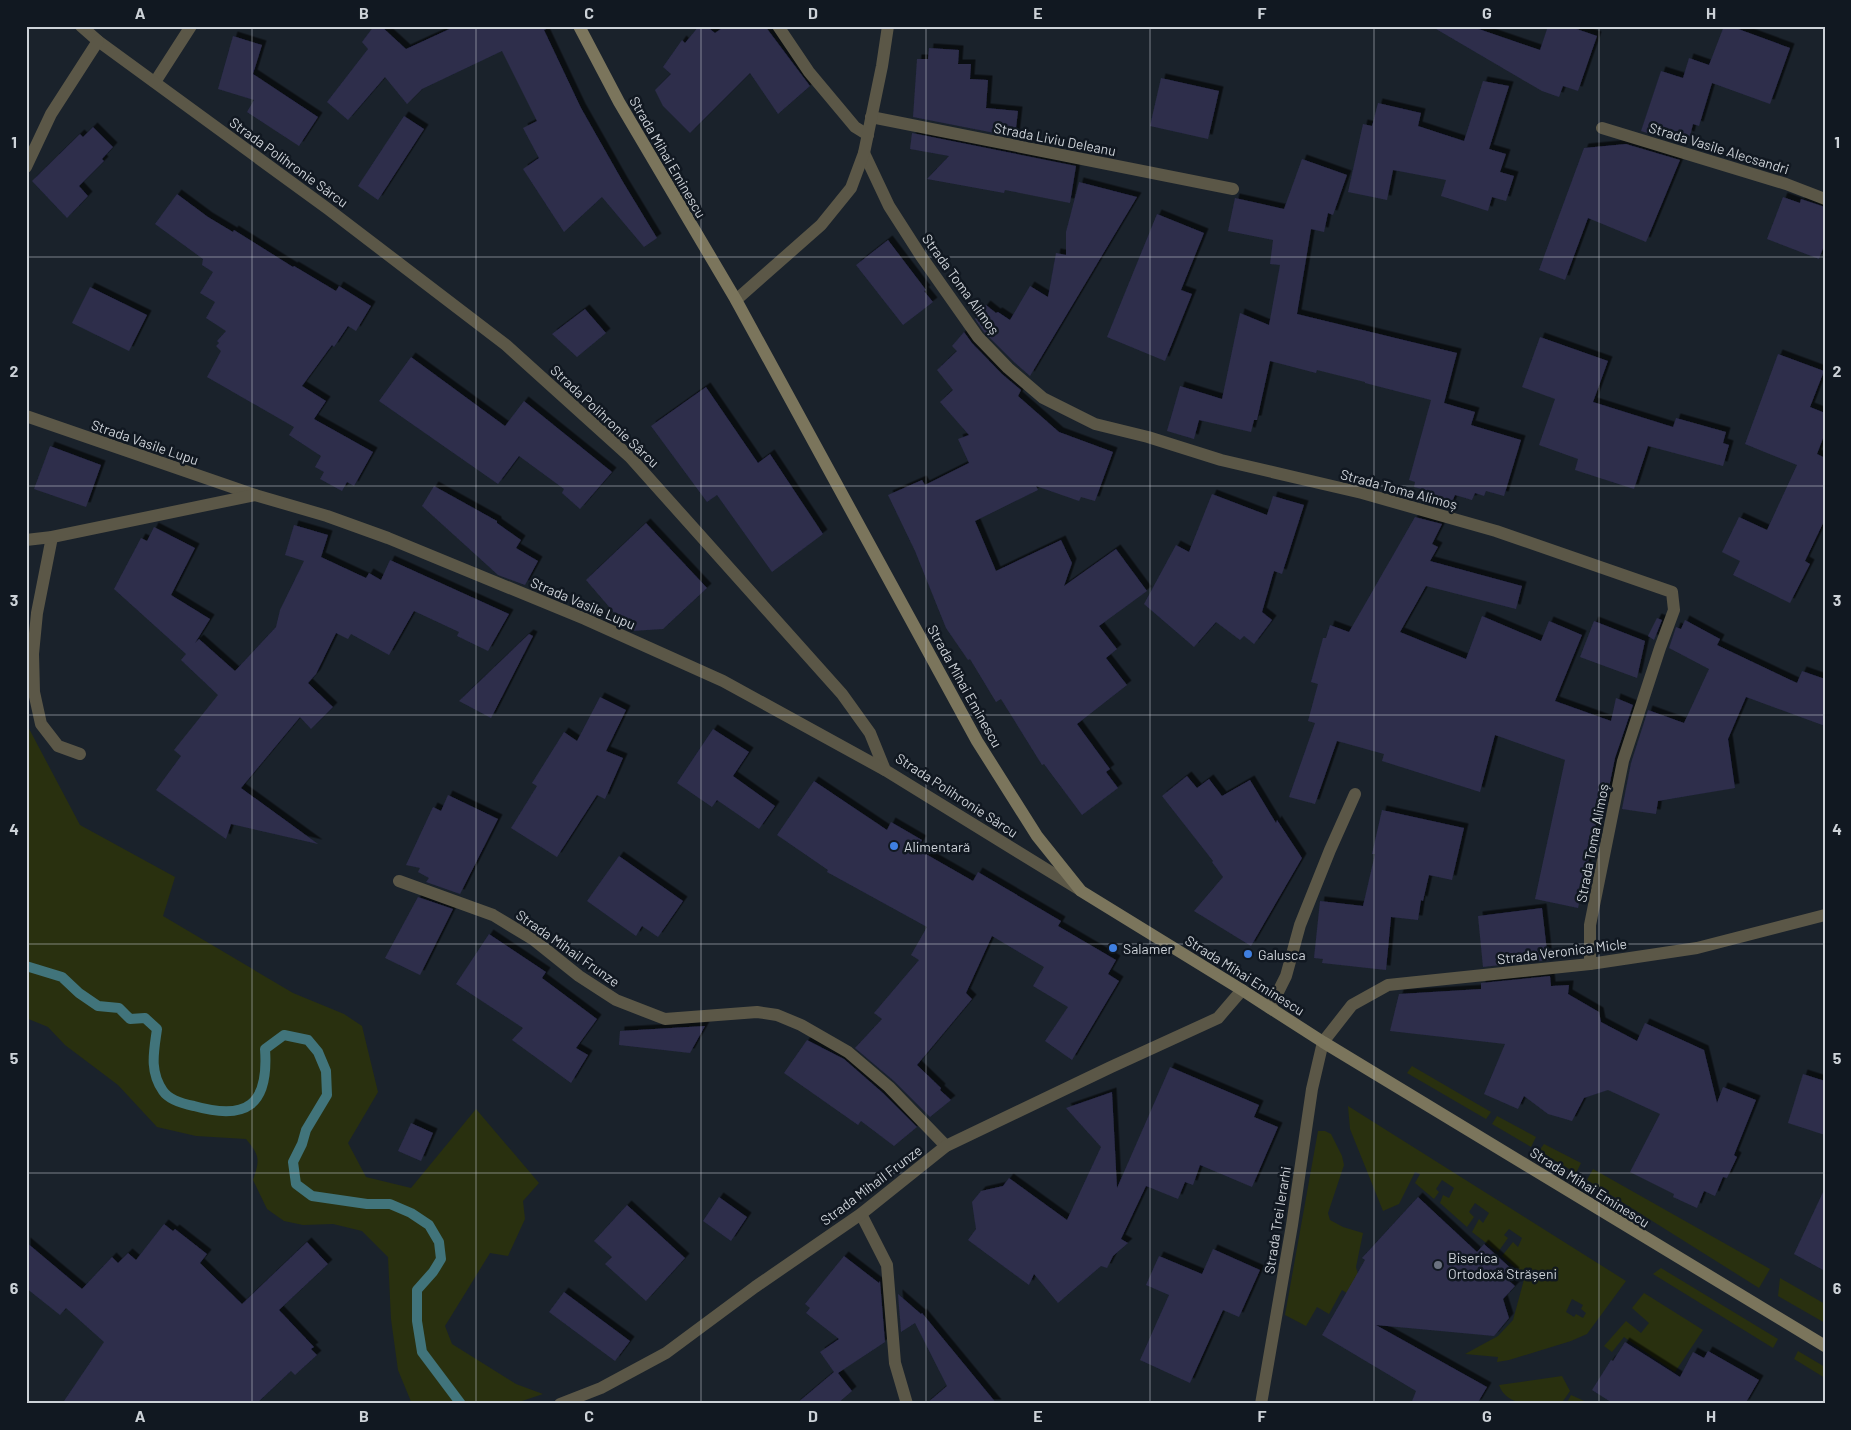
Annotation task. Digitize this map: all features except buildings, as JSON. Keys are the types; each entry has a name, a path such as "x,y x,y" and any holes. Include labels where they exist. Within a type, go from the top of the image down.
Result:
{"main road":[{"name":"Strada Mihai Eminescu","path":"580,26 619,102 736,300 977,741 1037,836 1081,891 1323,1042 1825,1346"}],"street":[{"name":"Strada Polihronie Sârcu","path":"81,26 98,41 328,209 506,345 630,457 842,694 870,733 885,770 1081,891"},
{"path":"155,82 191,26"},
{"path":"778,26 808,72 855,127 868,135"},
{"path":"736,300 821,225 851,188 864,153 888,26"},
{"path":"26,167 52,114 98,41"},
{"name":"Strada Liviu Deleanu","path":"872,117 1232,189"},
{"name":"Strada Vasile Alecsandri","path":"1602,128 1786,184 1825,199"},
{"name":"Strada Toma Alimoș","path":"864,153 889,206 921,256 978,337 1008,368 1043,398 1095,424 1148,437 1221,460 1362,493 1496,531 1672,592 1674,610 1623,762 1590,925 1590,964"},
{"name":"Strada Vasile Lupu","path":"26,416 254,496 327,516 388,538 585,619 723,682 885,770"},
{"name":"Strada Vasile Lupu","path":"26,540 52,537 254,496"},
{"path":"52,537 37,613 33,654 34,692 41,724 58,746 80,754"},
{"path":"1270,1008 1286,976 1300,925 1355,794"},
{"name":"Strada Mihail Frunze","path":"399,881 492,915 534,940 578,976 616,1000 665,1019 757,1012 777,1014 801,1025 848,1052 889,1087 946,1146"},
{"name":"Strada Veronica Micle","path":"1323,1042 1352,1005 1388,985 1590,964 1697,948 1825,915"},
{"name":"Strada Mihail Frunze","path":"560,1404 601,1388 666,1353 755,1287 861,1214 946,1146 1218,1018 1242,990"},
{"name":"Strada Trei Ierarhi","path":"1261,1404 1292,1225 1312,1089 1323,1042"},
{"path":"861,1214 887,1265 895,1363 907,1404"}],"green space":[{"path":"26,723 80,825 175,877 163,916 293,993 344,1014 362,1026 378,1092 348,1143 366,1177 411,1188 476,1109 539,1183 523,1201 525,1219 508,1256 490,1253 445,1326 452,1344 516,1384 543,1394 513,1404 412,1404 398,1370 391,1319 388,1257 362,1231 333,1224 303,1225 284,1221 267,1209 253,1180 258,1162 254,1150 246,1139 196,1136 157,1127 118,1085 65,1045 48,1027 26,1018"},
{"path":"1412,1066 1491,1112 1486,1119 1407,1073"},
{"path":"1348,1106 1626,1281 1587,1334 1571,1341 1497,1362 1498,1357 1465,1354 1498,1336 1513,1320 1525,1276 1502,1256 1513,1242 1518,1247 1522,1238 1509,1229 1504,1235 1508,1238 1498,1252 1472,1232 1479,1219 1483,1223 1489,1213 1475,1203 1469,1212 1474,1217 1467,1227 1440,1203 1443,1195 1449,1198 1454,1188 1442,1180 1436,1189 1439,1192 1434,1199 1415,1183 1420,1174 1415,1172 1399,1204 1383,1211 1350,1129","holes":["1572,1299 1583,1305 1581,1309 1586,1313 1583,1318 1576,1314 1574,1317 1566,1312"]},
{"path":"1497,1116 1536,1137 1531,1147 1492,1124"},
{"path":"1318,1131 1325,1131 1331,1134 1342,1156 1344,1165 1328,1213 1330,1220 1343,1227 1363,1233 1356,1267 1365,1301 1363,1303 1342,1290 1329,1314 1317,1307 1306,1326 1285,1315"},
{"path":"1544,1144 1581,1163 1576,1173 1539,1151"},
{"path":"1593,1169 1770,1269 1759,1288 1587,1180"},
{"path":"1661,1268 1778,1339 1773,1348 1653,1274"},
{"path":"1780,1278 1825,1304 1825,1323 1778,1296"},
{"path":"1644,1293 1703,1330 1675,1372 1624,1337 1612,1352 1604,1346 1626,1321 1641,1333 1649,1323 1632,1308"},
{"path":"1798,1351 1825,1367 1825,1378 1794,1359"},
{"path":"1562,1376 1570,1391 1561,1404 1526,1404 1517,1402 1503,1393 1499,1385"},
{"path":"1571,1395 1591,1404 1566,1404"}],"waterway":[{"path":"26,966 62,977 79,993 98,1006 119,1008 130,1019 145,1018 157,1029 154,1068 159,1083 169,1097 186,1104 212,1110 228,1111 241,1109 251,1104 258,1096 263,1084 265,1049 284,1035 308,1040 318,1052 326,1071 327,1095 306,1130 302,1144 293,1162 296,1184 312,1196 367,1204 390,1204 411,1213 429,1225 439,1242 441,1259 433,1272 417,1290 417,1321 422,1352 461,1404"}],"place":[{"name":"Alimentară","path":"894,846"},
{"name":"Salamer","path":"1113,948"},
{"name":"Galusca","path":"1248,954"},
{"name":"Biserica Ortodoxă Strășeni","path":"1438,1265"}]}
